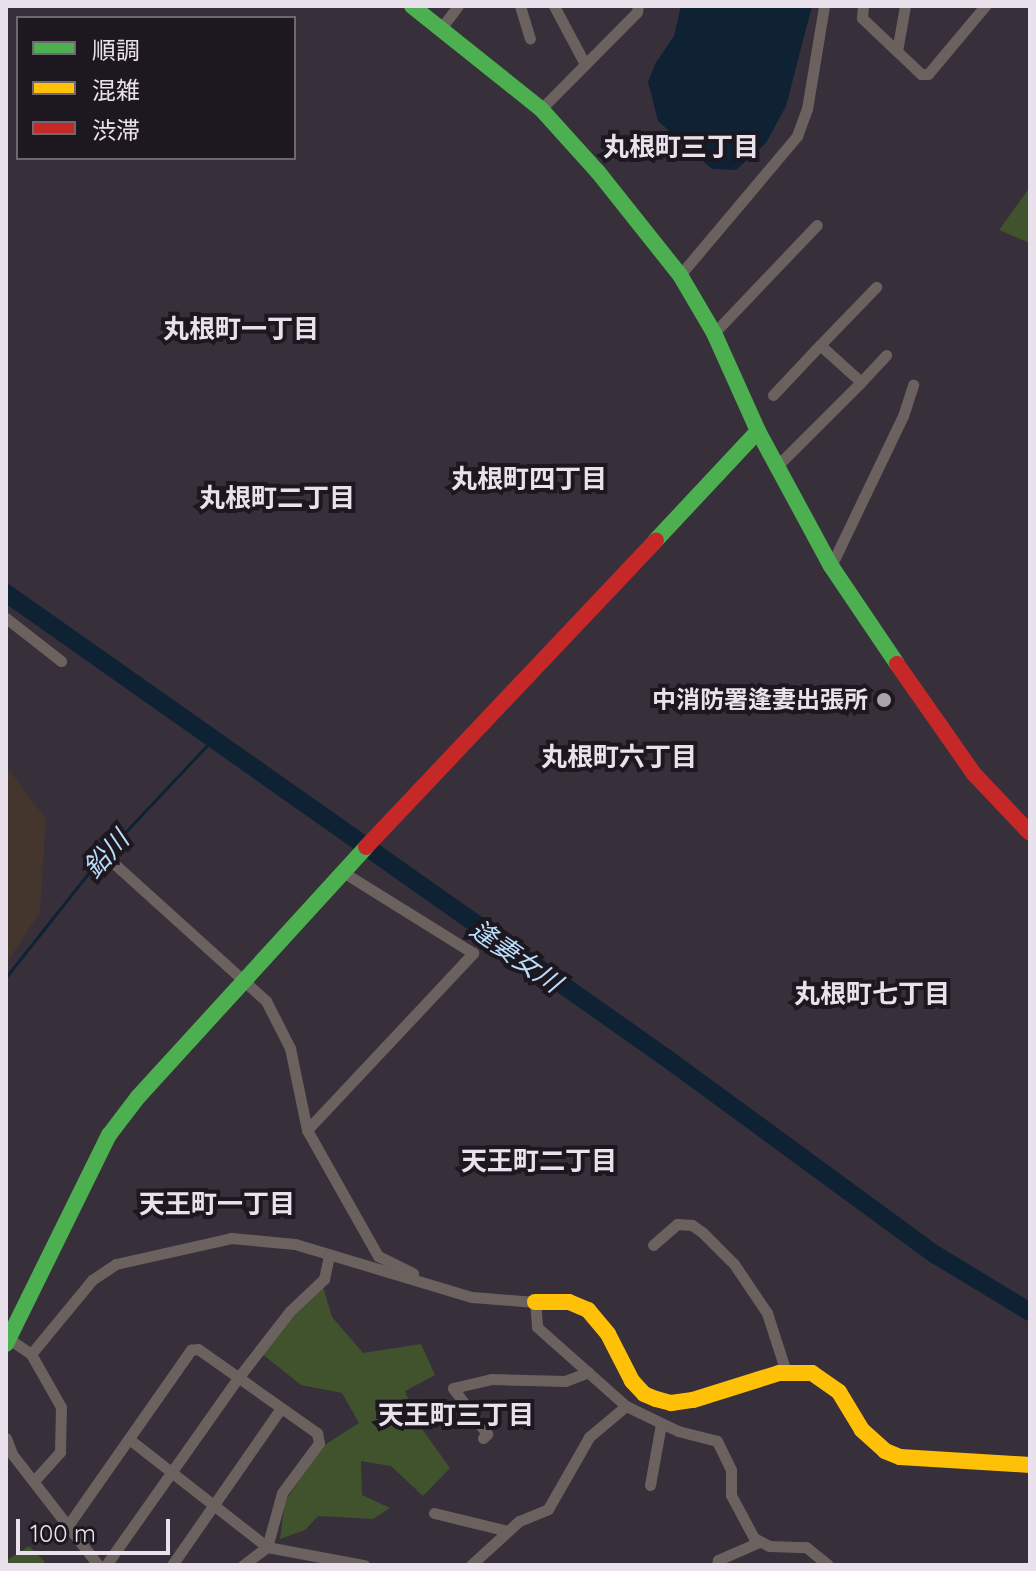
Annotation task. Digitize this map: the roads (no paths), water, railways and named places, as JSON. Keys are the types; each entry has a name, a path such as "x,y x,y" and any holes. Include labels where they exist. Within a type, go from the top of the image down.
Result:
{"street":[{"path":"412,6 541,109 598,172 680,275 714,333 758,431 831,566 974,774 1030,833"},
{"path":"442,27 458,6"},
{"path":"520,6 530,38"},
{"path":"541,109 637,12 638,6"},
{"path":"680,275 797,136 807,109 824,6"},
{"path":"863,6 862,18 921,74 928,74 985,6"},
{"path":"897,51 905,6"},
{"path":"558,8 585,64"},
{"path":"714,333 817,225"},
{"path":"773,395 876,287"},
{"path":"820,345 861,382"},
{"path":"778,465 886,355"},
{"path":"831,566 903,416 913,385"},
{"path":"34,1481 60,1452 61,1407 31,1354 8,1341 109,1135 138,1097 379,833 758,431"},
{"path":"6,618 61,661"},
{"path":"109,859 266,1001 281,1024 290,1048 307,1130 378,1256 423,1281"},
{"path":"307,1130 473,953 347,868"},
{"path":"653,1245 677,1224 692,1225 702,1232 734,1264 767,1313 786,1372"},
{"path":"31,1354 92,1280 116,1264 231,1238 275,1240 472,1297 569,1302 588,1310 608,1334 632,1381 644,1394 656,1399 671,1403 693,1400 786,1372 812,1373 826,1379 839,1392 862,1430 885,1451 900,1457 1030,1465"},
{"path":"106,1565 238,1378 290,1311 324,1279 329,1256"},
{"path":"535,1302 537,1327 626,1406 661,1424 717,1441 731,1470 731,1495 738,1515 759,1542 769,1546 806,1547 828,1565"},
{"path":"69,1524 191,1350 198,1349 317,1433 319,1443 282,1493 267,1547 243,1565"},
{"path":"483,1438 487,1434 453,1388 491,1379 565,1381 588,1372"},
{"path":"471,1565 487,1554 519,1521 548,1509 589,1437 626,1406"},
{"path":"172,1565 281,1408"},
{"path":"650,1485 661,1424"},
{"path":"6,1438 12,1454 98,1565"},
{"path":"129,1439 267,1547 364,1565"},
{"path":"434,1513 508,1531"},
{"path":"717,1565 718,1560 759,1542"}],"water":[{"path":"681,6 812,6 786,106 766,143 736,170 712,169 658,121 648,82 655,64 674,36"}],"waterway":[{"name":"逢妻女川","path":"6,593 665,1057 936,1255 1030,1312"},
{"name":"鉛川","path":"6,977 98,861 214,738"}],"place":[{"name":"中消防署逢妻出張所","path":"884,700"}],"district":[{"name":"丸根町三丁目","path":"681,147"},
{"name":"丸根町一丁目","path":"241,329"},
{"name":"丸根町四丁目","path":"529,479"},
{"name":"丸根町二丁目","path":"277,498"},
{"name":"丸根町六丁目","path":"619,757"},
{"name":"丸根町七丁目","path":"872,994"},
{"name":"天王町二丁目","path":"539,1161"},
{"name":"天王町一丁目","path":"217,1204"},
{"name":"天王町三丁目","path":"456,1415"}]}
